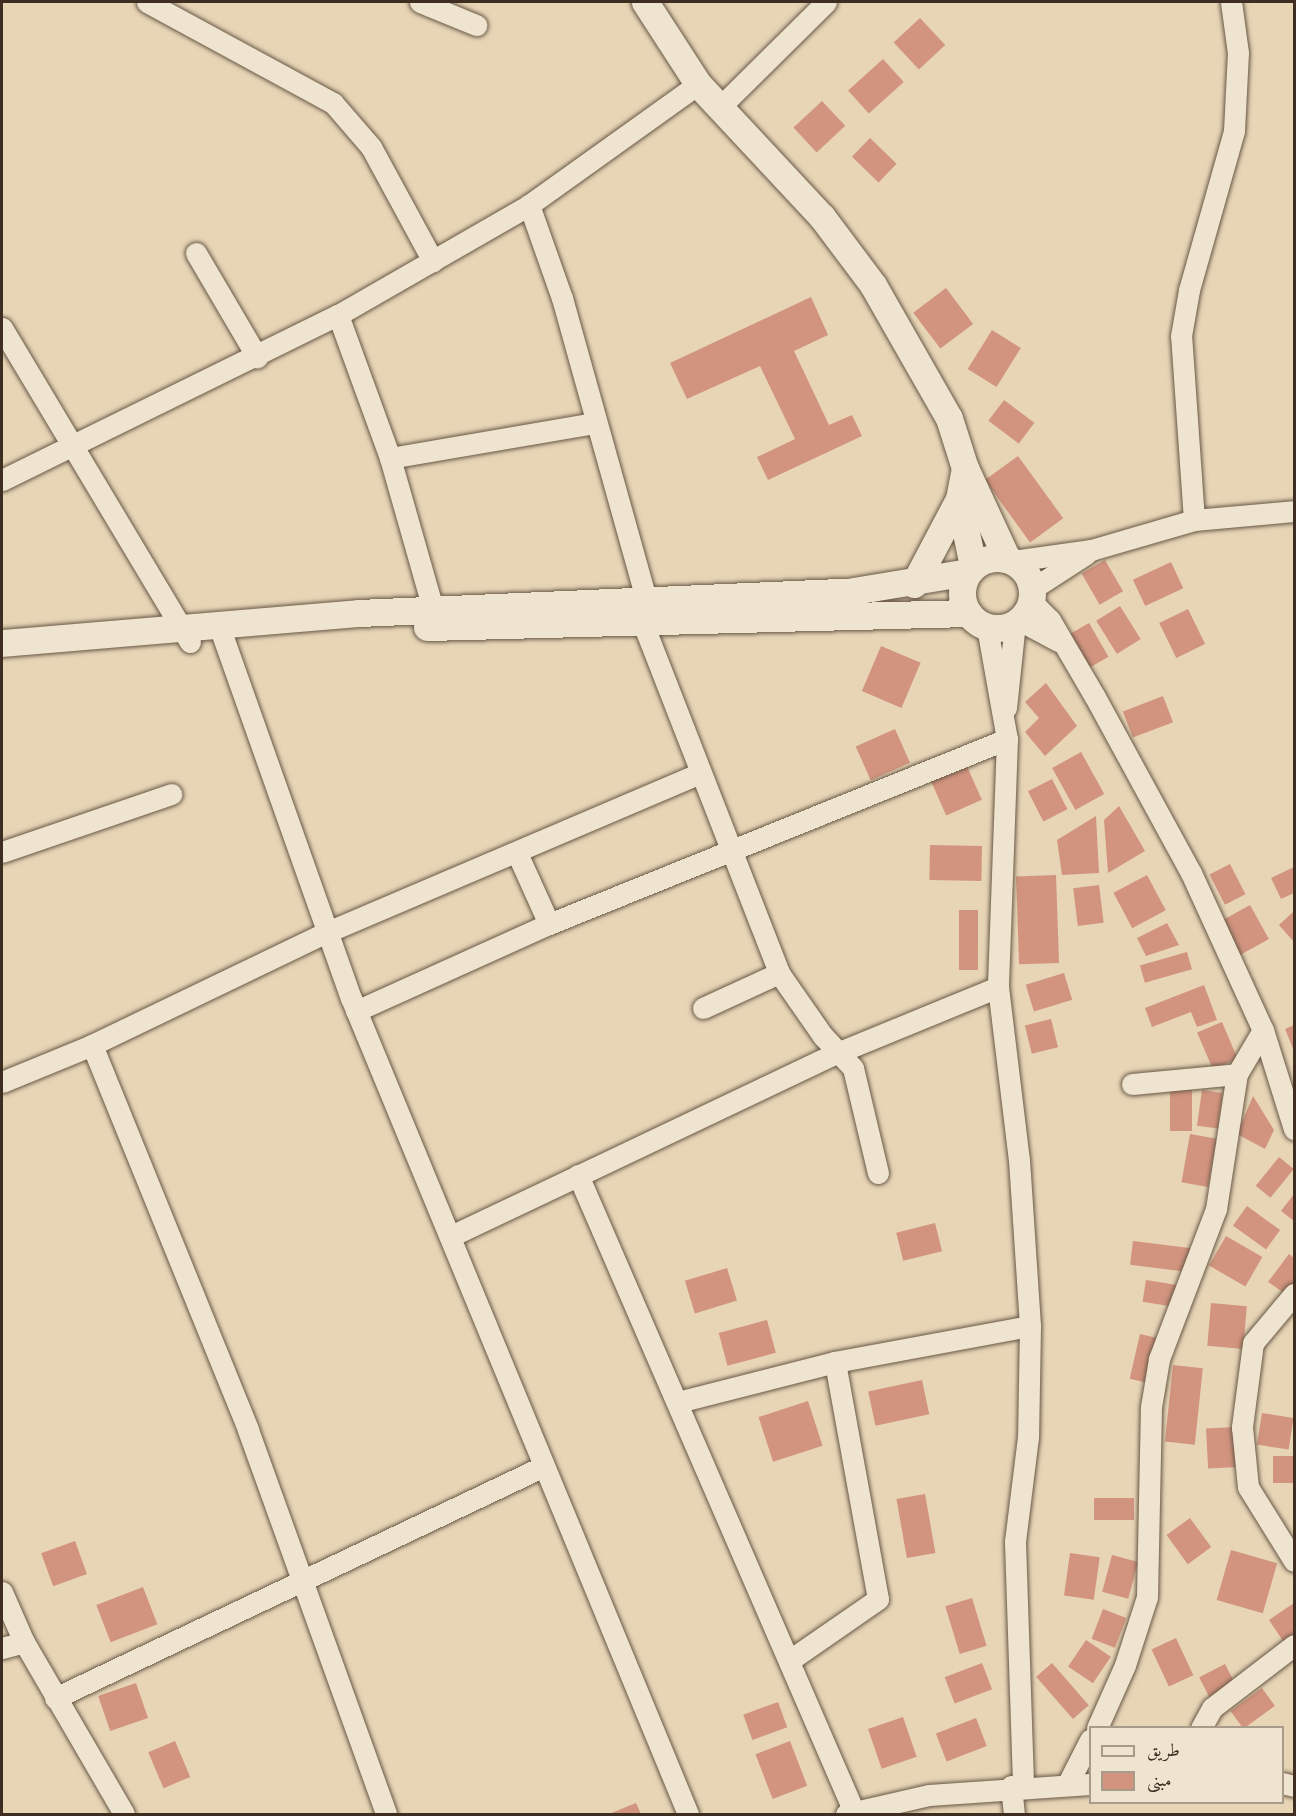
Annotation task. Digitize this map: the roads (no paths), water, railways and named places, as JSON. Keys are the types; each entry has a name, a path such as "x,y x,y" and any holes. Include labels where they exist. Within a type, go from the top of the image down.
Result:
{"street":[{"path":"147,2 333,103 370,147 433,261"},
{"path":"420,2 476,25"},
{"path":"645,2 698,84 822,217 873,285 949,418 965,468 1010,560 1024,608 1006,730 999,987 1019,1160 1030,1326 1028,1437 1015,1542 1017,1787 1014,1815"},
{"path":"720,107 826,2"},
{"path":"1194,520 1181,336 1189,290 1234,131 1238,53 1231,2"},
{"path":"2,480 77,447 256,357 338,315 433,261 529,205 698,84"},
{"path":"529,205 562,298 644,611 700,773 732,849 779,973 837,1053 853,1068 878,1173"},
{"path":"196,253 256,357"},
{"path":"338,315 390,458 433,609"},
{"path":"2,328 77,447 185,634"},
{"path":"390,458 595,423"},
{"path":"914,584 959,499 965,468"},
{"path":"959,499 970,569 961,591 977,620 1006,730"},
{"path":"711,611 914,584 1010,560 1091,550 1194,520 1294,511"},
{"path":"361,621 433,609 711,611 977,620 1024,608 1091,550"},
{"path":"1024,608 1058,641 1191,873 1263,1030 1294,1129"},
{"path":"2,643 185,634 361,621 644,611"},
{"path":"220,631 326,933 356,1011 451,1236 688,1815"},
{"path":"2,662 185,634"},
{"path":"356,1011 549,924 732,849 1006,730"},
{"path":"2,1082 92,1046 326,933 517,854 700,773"},
{"path":"2,852 171,794"},
{"path":"517,854 549,924"},
{"path":"703,1008 779,973"},
{"path":"451,1236 837,1053 999,987"},
{"path":"1098,1726 1144,1612 1153,1386 1216,1209 1237,1074 1263,1030"},
{"path":"92,1046 248,1430 386,1815"},
{"path":"1132,1083 1237,1074"},
{"path":"578,1175 790,1660 850,1813 1017,1787 1089,1784"},
{"path":"1294,1294 1252,1343 1242,1427 1248,1487 1294,1561"},
{"path":"678,1402 835,1362 1030,1326"},
{"path":"790,1660 878,1599 835,1362"},
{"path":"55,1698 544,1466"},
{"path":"2,1592 24,1642 124,1815"},
{"path":"2,1648 24,1642"},
{"path":"1202,1726 1212,1708 1294,1645"},
{"path":"1067,1785 1089,1742"}]}
